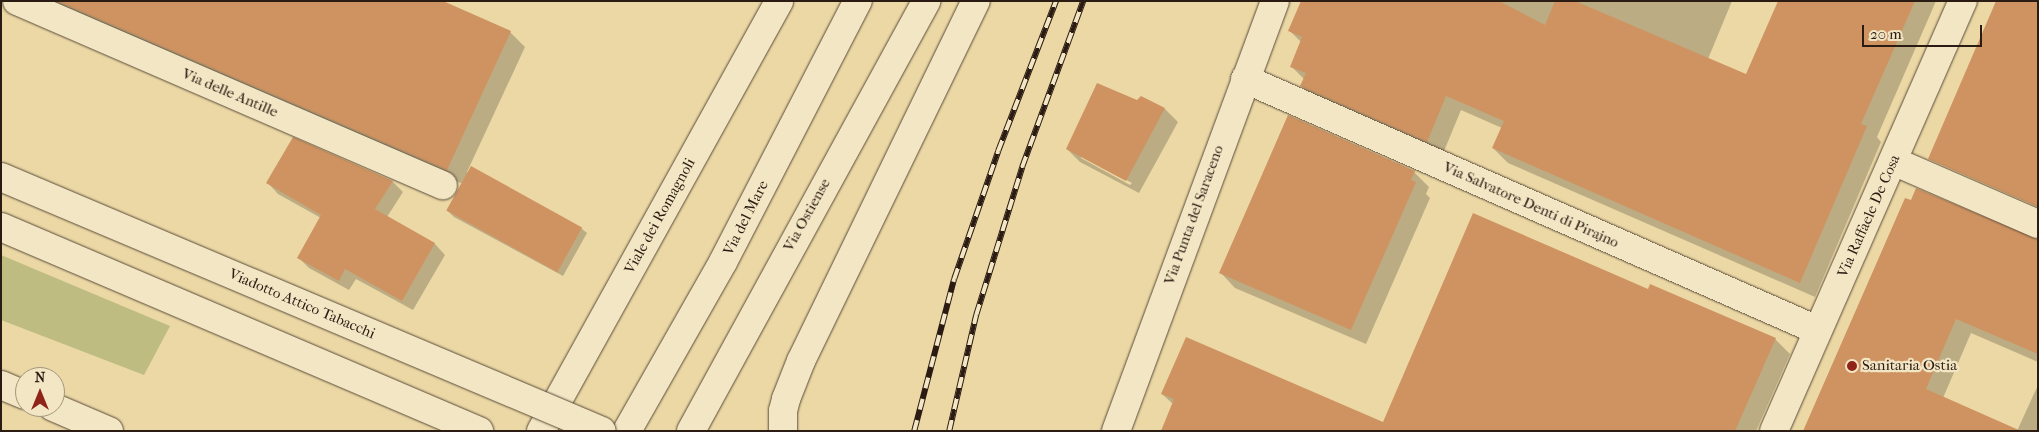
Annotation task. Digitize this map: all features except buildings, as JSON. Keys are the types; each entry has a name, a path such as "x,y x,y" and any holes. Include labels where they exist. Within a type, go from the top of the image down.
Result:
{"street":[{"name":"Via delle Antille","path":"17,1 443,185"},
{"name":"Viale dei Romagnoli","path":"540,431 779,1"},
{"name":"Via del Mare","path":"627,431 723,262 858,1"},
{"name":"Via Ostiense","path":"691,431 926,1"},
{"path":"783,431 783,411 786,399 801,361 976,1"},
{"name":"Via Punta del Saraceno","path":"1116,431 1275,1"},
{"name":"Via Raffaele De Cosa","path":"1774,431 1963,1"},
{"name":"Via Salvatore Denti di Pirajno","path":"1245,79 1818,330"},
{"path":"1893,162 2038,224"},
{"name":"Viadotto Attico Tabacchi","path":"1,177 602,431"},
{"path":"1,228 479,431"},
{"path":"1,385 15,391"},
{"path":"65,412 109,431"}],"shaded area":[{"path":"1,255 170,326 144,375 1,320"}],"railway":[{"path":"914,431 954,279 998,151 1056,1"},
{"path":"949,431 976,315 1022,167 1083,1"}],"place":[{"name":"Sanitaria Ostia","path":"1852,366"}]}
